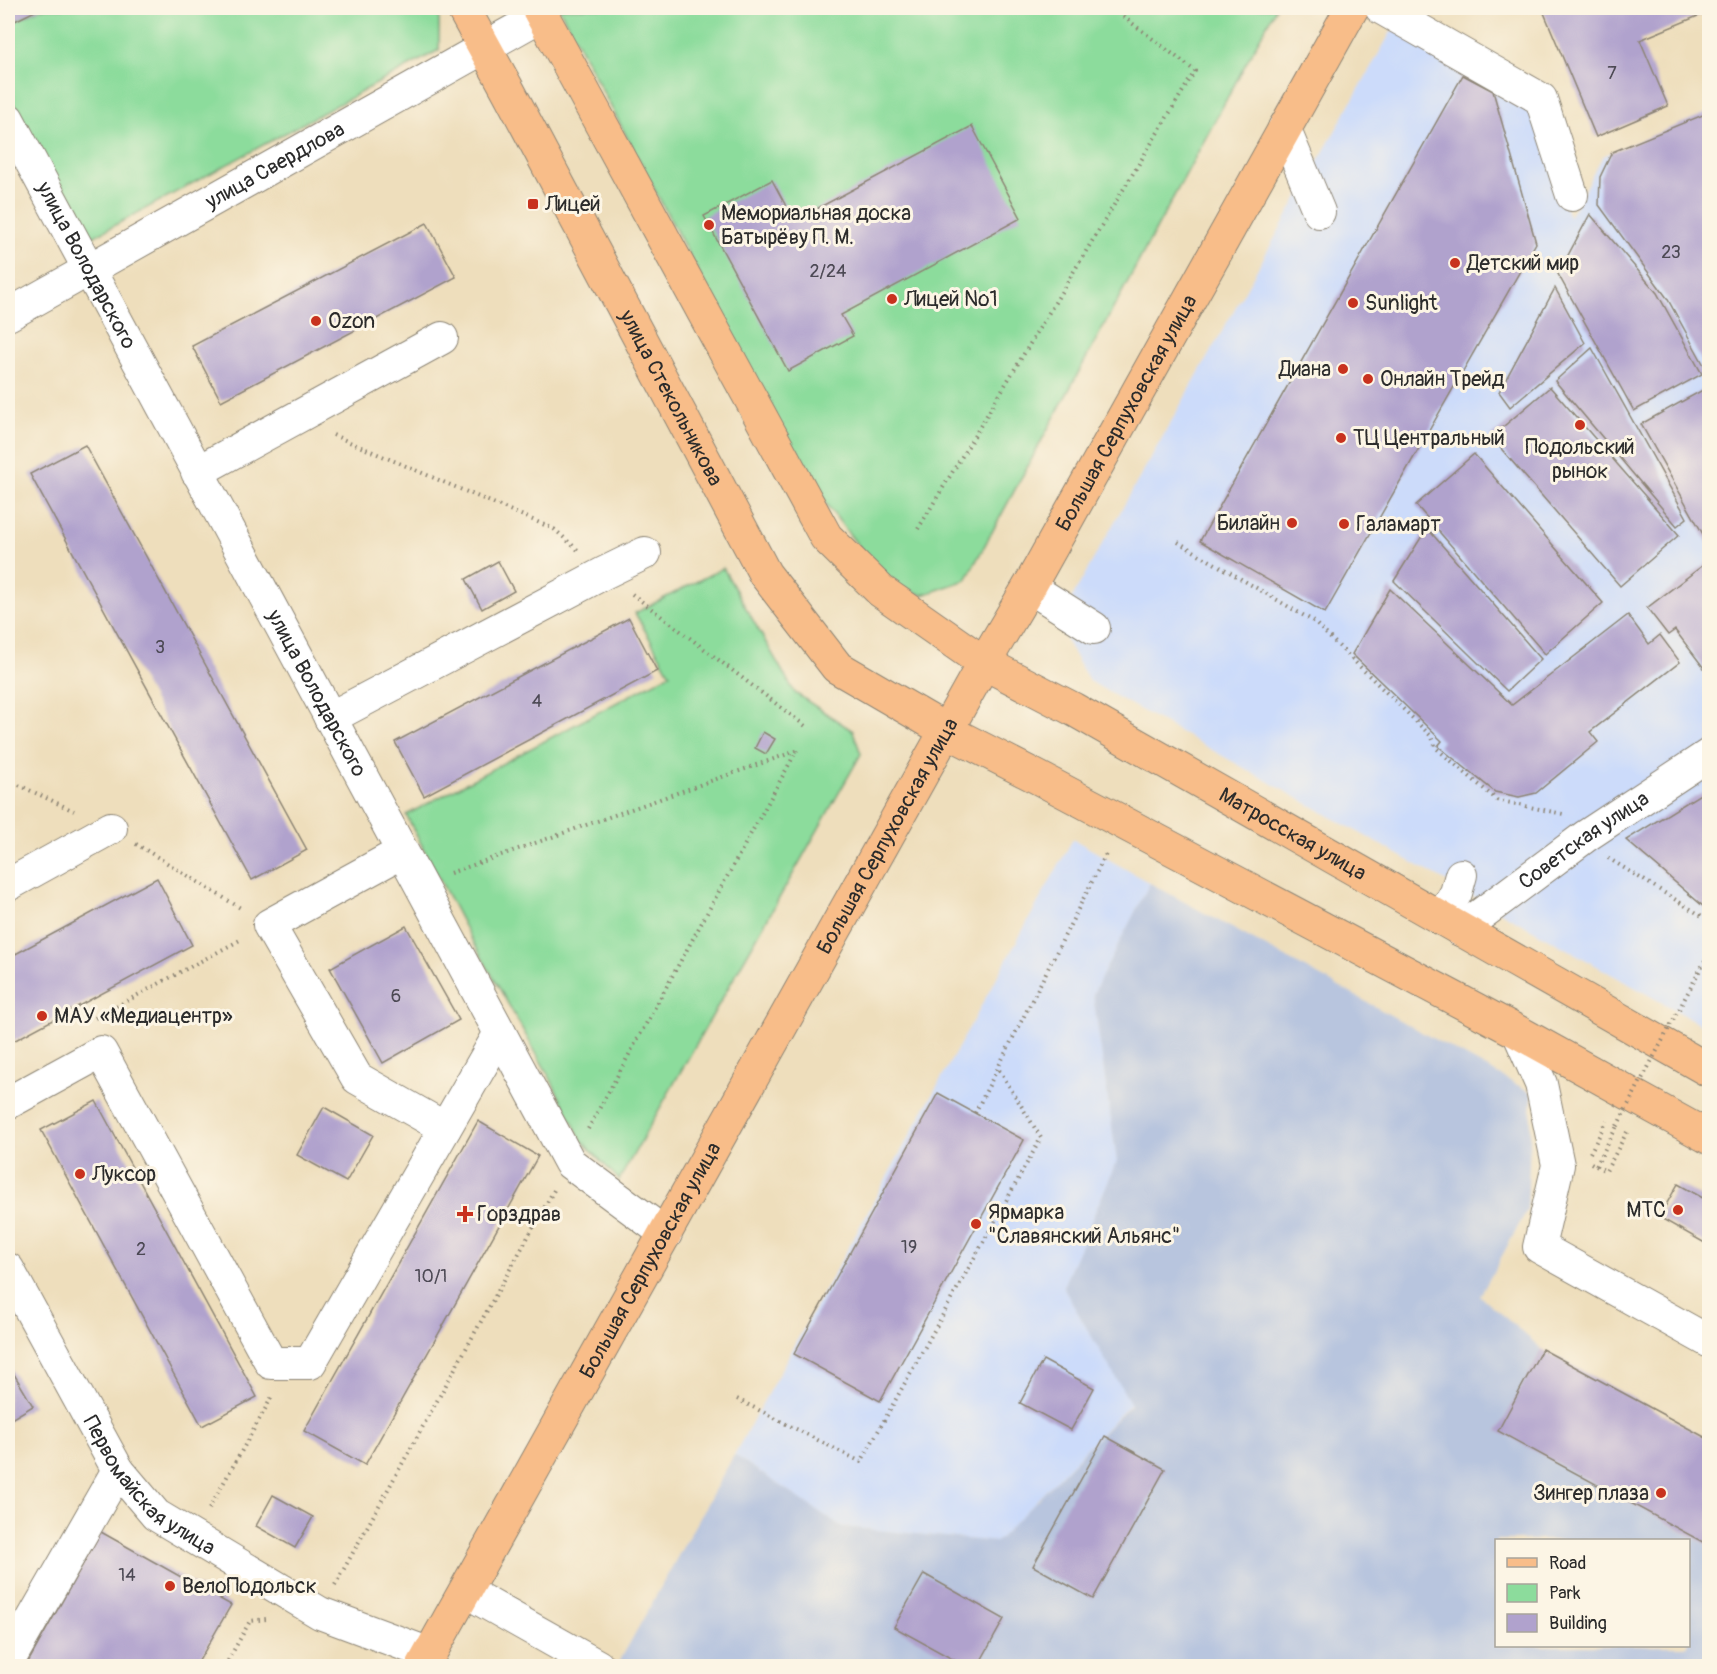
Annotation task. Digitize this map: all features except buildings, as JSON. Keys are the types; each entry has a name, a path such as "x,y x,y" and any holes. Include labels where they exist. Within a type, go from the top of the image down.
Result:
{"main road":[{"name":"улица Стекольникова","path":"463,8 765,574 837,667 947,731"},
{"name":"Большая Серпуховская улица","path":"426,1660 1352,8"},
{"name":"Матросская улица","path":"540,11 826,537 880,591 984,663 1073,709 1710,1071"},
{"path":"947,731 1518,1032 1710,1138"}],"street":[{"path":"1381,8 1541,99 1572,195"},
{"name":"улица Свердлова","path":"8,315 484,48 540,11"},
{"name":"улица Володарского","path":"8,119 570,1163 666,1234"},
{"path":"1284,128 1319,212"},
{"path":"197,472 441,338"},
{"path":"330,718 645,553"},
{"path":"1029,587 1094,628"},
{"name":"Советская улица","path":"1450,925 1520,887 1586,836 1710,754"},
{"path":"8,885 111,828"},
{"path":"402,852 269,925 357,1078 445,1128"},
{"path":"1450,925 1461,875"},
{"path":"1490,947 1520,887"},
{"path":"1518,1032 1541,1084 1558,1165 1539,1247 1710,1342"},
{"path":"8,1103 101,1052 271,1362 310,1364 500,1034"},
{"name":"Первомайская улица","path":"8,1269 118,1470 156,1515 320,1613 426,1660"},
{"path":"8,1662 118,1470"},
{"path":"465,1591 598,1666"}],"path":[{"path":"918,529 1195,71 1112,8"},
{"path":"1178,542 1313,621 1432,737 1436,748 1497,800 1567,814 1598,852 1710,921"},
{"path":"225,1666 250,1621 320,1613 797,750 419,883"},
{"path":"8,780 111,828 269,925"},
{"path":"975,1113 1107,851"},
{"path":"91,1021 269,925"},
{"path":"1596,1166 1710,951"},
{"path":"737,1399 861,1462 1041,1138 998,1068"},
{"path":"1607,1121 1586,1161 1606,1172 1627,1132"},
{"path":"193,1537 291,1363"}],"shaded area":[{"path":"1424,18 1520,73 1569,217 1603,156 1709,112 1709,1029 1089,681 1057,624 1391,32"},
{"name":"Ярмарка \"Славянский Альянс\"","path":"1073,839 1150,883 1093,994 1117,1161 1063,1287 1131,1403 996,1542 842,1527 734,1455"},
{"path":"1150,883 1532,1093 1527,1210 1480,1296 1542,1349 1498,1431 1709,1546 1709,1666 617,1666 734,1455 842,1527 996,1542 1131,1404 1063,1287 1117,1161 1093,994"}],"green space":[{"path":"41,8 439,8 439,50 82,243 8,105 8,11 13,22"},
{"name":"Лицeй №1","path":"559,8 1276,8 966,580 923,595 886,582 807,479"},
{"path":"723,568 795,693 853,731 861,754 619,1180 582,1141 549,1076 464,926 406,815 670,674 635,613"}],"place":[{"name":"Лицeй","path":"533,204"},
{"name":"Мемориальная доска Батырёву П. М.","path":"709,225"},
{"name":"Детский мир","path":"1455,263"},
{"name":"Лицeй №1","path":"892,299"},
{"name":"Sunlight","path":"1353,303"},
{"name":"Ozon","path":"316,321"},
{"name":"Диана","path":"1343,369"},
{"name":"Онлайн Трейд","path":"1368,379"},
{"name":"Подольский рынок","path":"1580,425"},
{"name":"ТЦ Центральный","path":"1341,438"},
{"name":"Билайн","path":"1292,523"},
{"name":"Галамарт","path":"1344,524"},
{"name":"МАУ «Медиацентр»","path":"42,1016"},
{"name":"Луксор","path":"80,1174"},
{"name":"МТС","path":"1678,1210"},
{"name":"Горздрав","path":"465,1214"},
{"name":"Ярмарка \"Славянский Альянс\"","path":"976,1224"},
{"name":"Зингер плаза","path":"1661,1493"},
{"name":"ВелоПодольск","path":"170,1586"}]}
